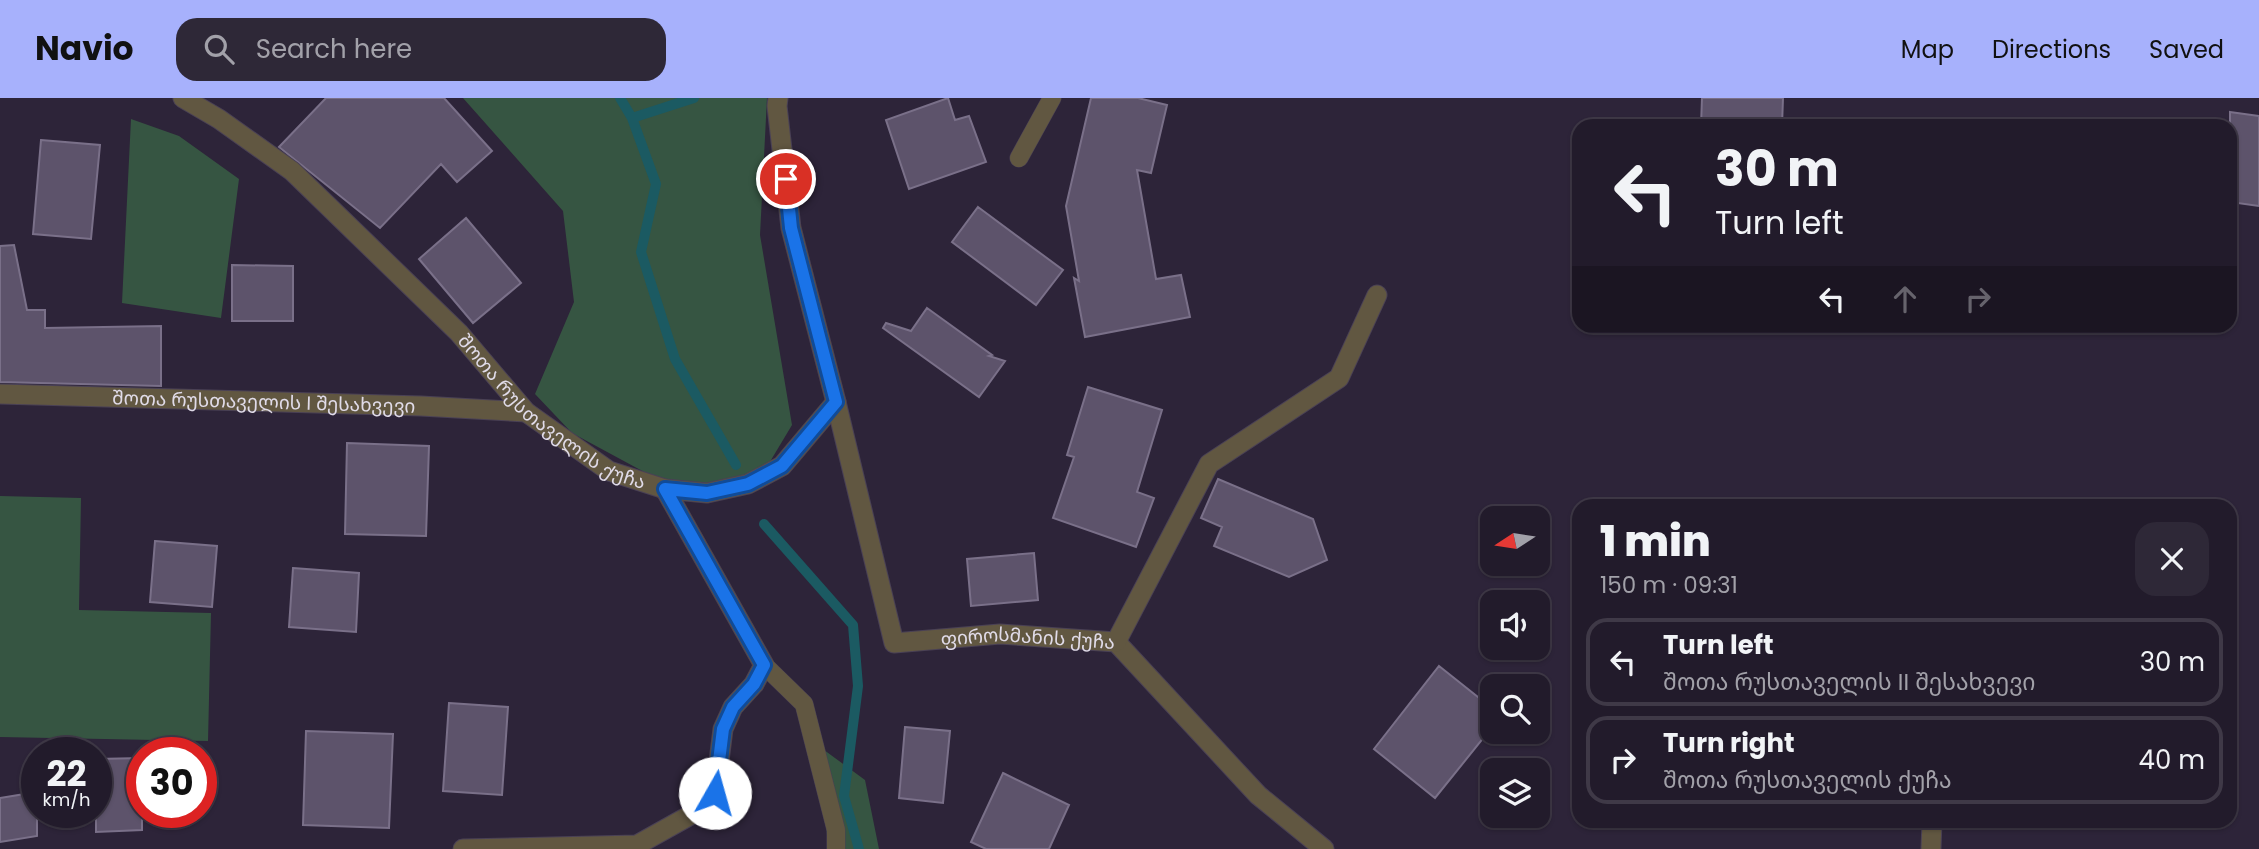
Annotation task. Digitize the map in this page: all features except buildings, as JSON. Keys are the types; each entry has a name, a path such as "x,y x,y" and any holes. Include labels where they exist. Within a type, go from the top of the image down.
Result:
{"street":[{"name":"შოთა რუსთაველის ქუჩა","path":"183,98 219,119 292,171 459,332 526,412 609,471 665,489 707,493 748,484 782,466 836,402"},
{"path":"778,98 791,228 836,402"},
{"path":"1116,642 1209,464 1339,378 1377,295"},
{"name":"შოთა რუსთაველის I შესახვევი","path":"0,394 421,406 526,412"},
{"name":"ფიროსმანის ქუჩა","path":"836,402 894,643 1000,634 1116,642 1258,795 1324,849"},
{"path":"463,849 637,845 696,812 715,793 723,729 733,707 754,684 764,665 665,489"},
{"path":"1931,849 1932,828"}],"lane":[{"path":"1019,158 1052,98"},
{"path":"764,665 803,704 836,830 836,849"}],"green space":[{"path":"463,98 767,98 760,235 792,425 768,465 718,488 659,480 572,433 535,394 574,302 563,211"},
{"path":"131,119 179,136 239,179 221,318 122,303"},
{"path":"0,496 81,498 79,610 211,613 208,737 126,737 126,739 112,739 112,737 0,737"},
{"path":"805,736 865,780 879,849 828,849 825,809"}],"waterway":[{"path":"620,98 632,118 656,184 641,252 675,359 736,465"},
{"path":"632,118 694,98"},
{"path":"764,524 853,625 858,686 844,796 859,849"}],"route":[{"path":"715,793 723,729 733,707 754,684 764,665 665,489 707,493 748,484 782,466 836,402 791,228 786,179"}]}
